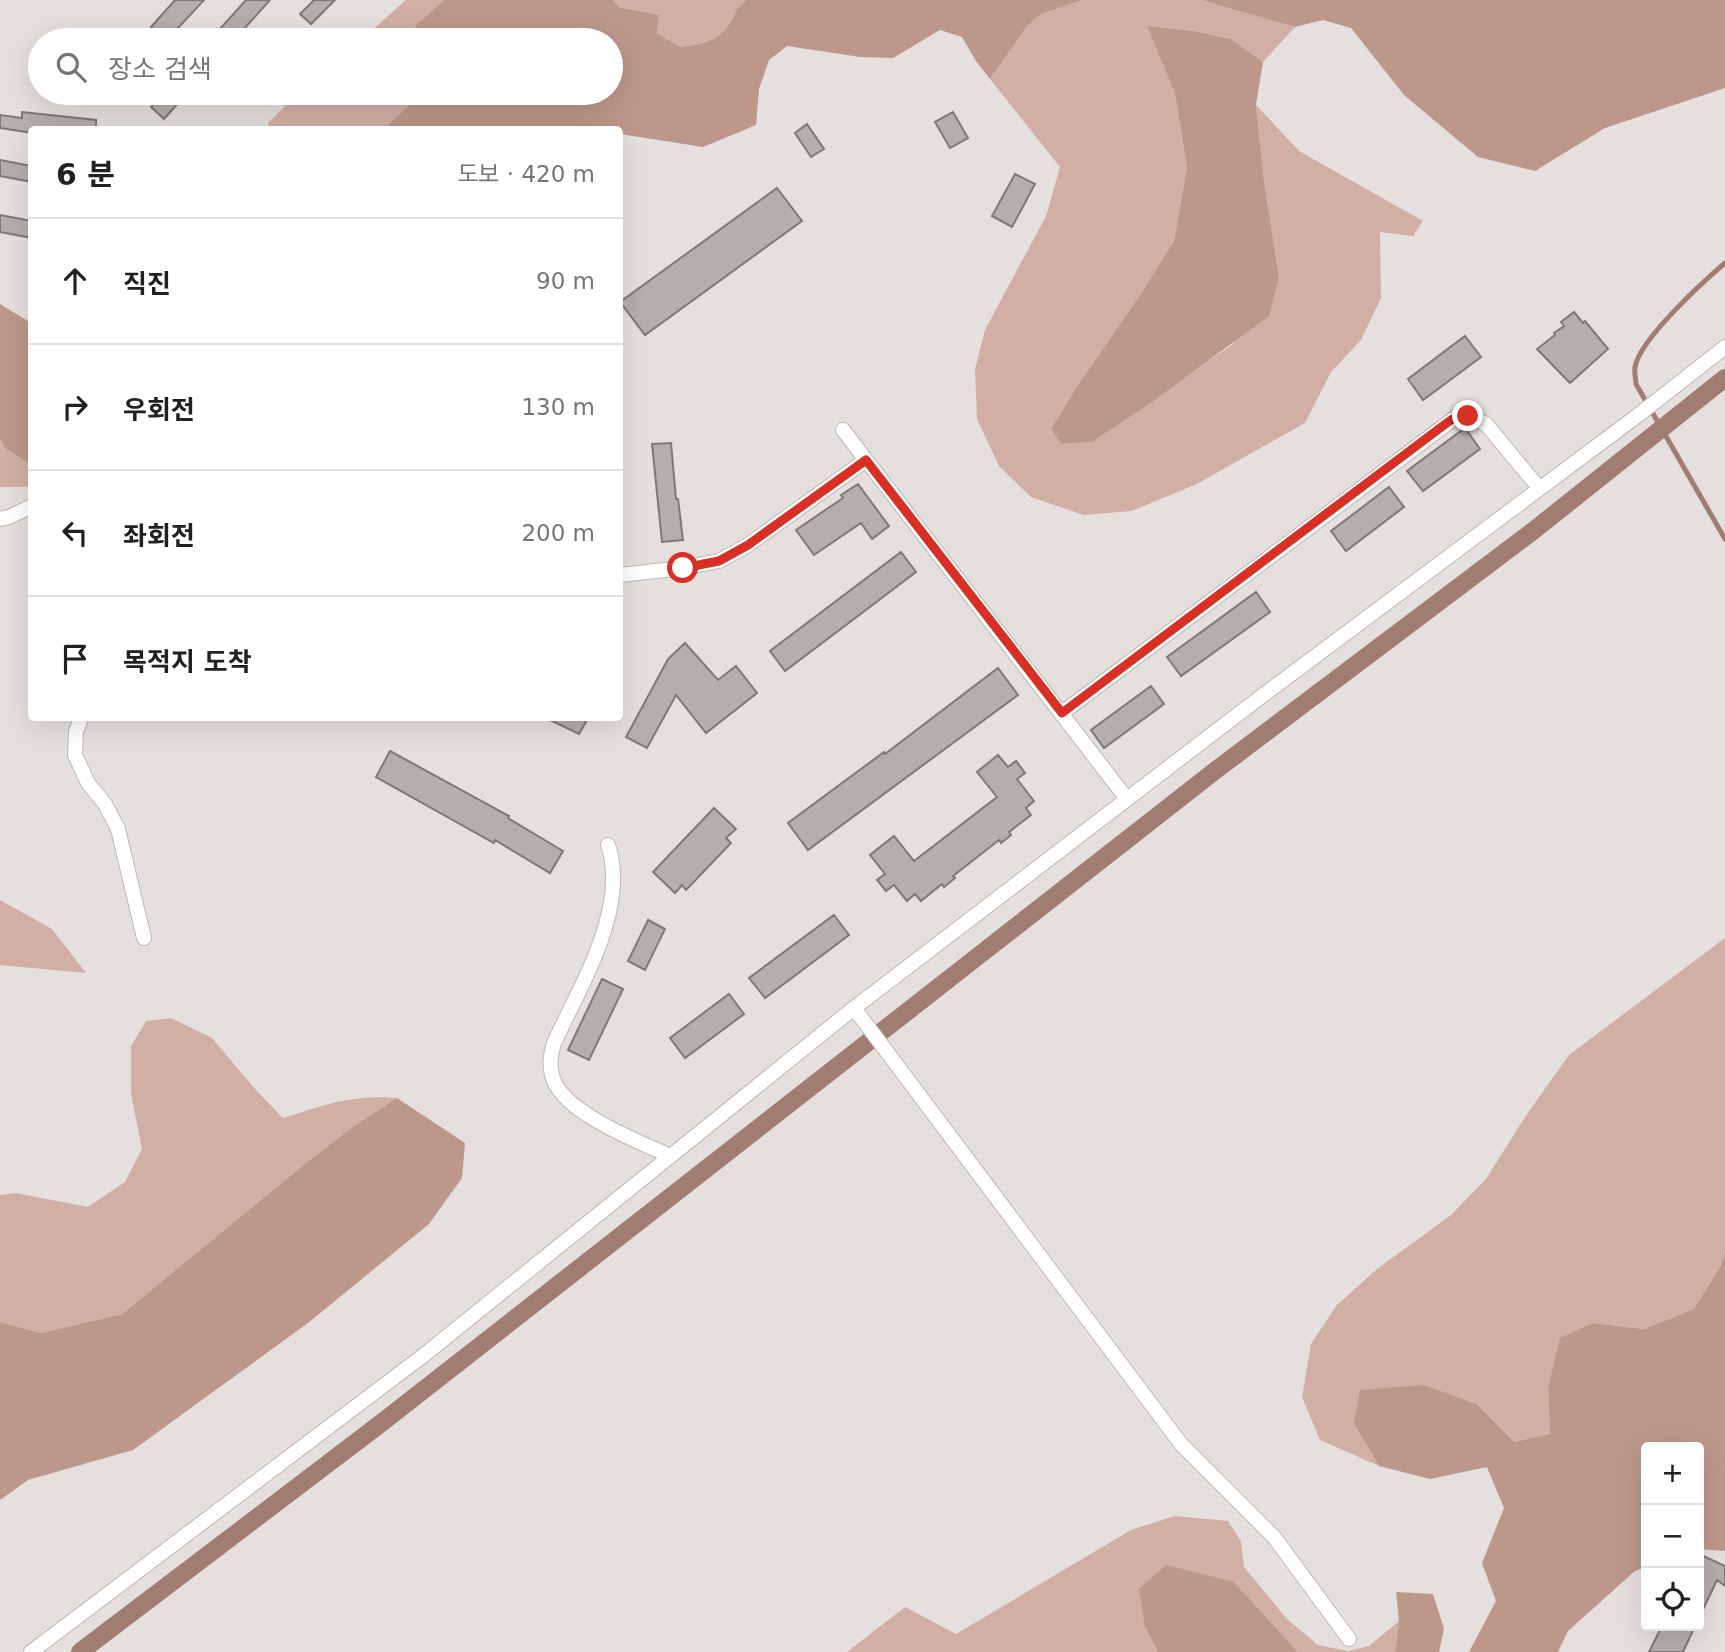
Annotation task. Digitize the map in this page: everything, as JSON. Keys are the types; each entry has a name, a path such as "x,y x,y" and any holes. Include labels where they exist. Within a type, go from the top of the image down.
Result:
{"street":[{"path":"31,1652 424,1355 670,1156 858,1012 1127,799 1725,347"},
{"path":"1062,713 1456,417 1468,416 1486,424 1539,488"},
{"path":"843,430 1127,799"},
{"path":"623,575 719,561 748,545 866,460"},
{"path":"0,519 28,508"},
{"path":"80,721 76,732 75,755 88,783 105,804 118,829 144,938"},
{"path":"608,845 614,874 610,912 598,947 554,1043 550,1058 552,1077 559,1091 569,1101 622,1134 670,1156"},
{"path":"858,1012 1181,1444 1274,1537 1349,1639"}],"shaded area":[{"path":"406,0 444,0 416,28 374,28"},
{"path":"444,0 613,0 619,7 659,15 657,33 680,47 702,43 720,35 738,8 747,0 1082,0 1041,14 1027,26 990,79 962,37 940,30 893,58 860,57 787,46 769,60 759,89 756,125 703,147 623,134 623,126 387,126 409,105 623,105 623,28 416,28"},
{"path":"613,0 747,0 738,8 720,35 702,43 680,47 657,33 659,15 619,7"},
{"path":"1082,0 1201,0 1295,27 1263,62 1231,39 1195,31 1147,26 1175,94 1187,167 1174,241 1051,429 1061,444 1092,442 1233,344 1279,277 1264,181 1256,105 1299,151 1423,221 1413,236 1380,232 1381,298 1361,340 1331,372 1305,423 1195,485 1131,511 1084,515 1031,497 999,466 977,419 975,369 985,330 1046,216 1060,167 990,79 1027,26 1041,14"},
{"path":"1201,0 1725,0 1725,88 1605,128 1535,171 1478,157 1404,95 1351,28 1323,20 1295,27"},
{"path":"1147,26 1195,31 1231,39 1263,62 1256,105 1264,181 1279,277 1269,316 1152,402 1092,442 1061,444 1051,429 1174,241 1187,167 1175,94"},
{"path":"286,105 409,105 387,126 268,126"},
{"path":"0,304 28,321 28,463 6,449 0,439"},
{"path":"0,439 6,449 28,463 28,487 0,487"},
{"path":"0,900 52,929 86,973 0,965"},
{"path":"1725,938 1725,1252 1721,1265 1694,1309 1644,1329 1593,1323 1548,1389 1550,1434 1514,1442 1478,1405 1354,1424 1379,1466 1320,1440 1302,1397 1311,1344 1337,1305 1377,1269 1451,1215 1486,1179 1569,1055"},
{"path":"171,1018 212,1038 283,1118 352,1099 397,1098 354,1126 306,1163 122,1314 41,1333 0,1322 0,1195 16,1193 88,1207 125,1182 142,1149 131,1094 131,1046 146,1021"},
{"path":"397,1098 465,1143 462,1178 429,1224 308,1323 133,1450 28,1480 0,1500 0,1322 41,1333 122,1314 306,1163 354,1126"},
{"path":"1725,1252 1725,1551 1704,1549 1704,1442 1641,1442 1641,1569 1635,1571 1568,1631 1558,1652 1469,1652 1496,1601 1482,1563 1504,1508 1487,1467 1430,1479 1379,1466 1354,1424 1360,1390 1424,1385 1478,1405 1514,1442 1550,1434 1548,1389 1560,1338 1593,1323 1644,1329 1694,1309 1721,1265"},
{"path":"1175,1516 1228,1521 1241,1541 1244,1567 1287,1619 1318,1645 1348,1651 1369,1646 1399,1621 1395,1652 1298,1652 1234,1582 1145,1627 1158,1652 847,1652 905,1607 956,1634 1131,1530"},
{"path":"1166,1565 1234,1582 1298,1652 1158,1652 1145,1627 1139,1589"},
{"path":"1396,1592 1433,1594 1444,1629 1439,1652 1395,1652 1399,1621"}],"building":[{"path":"175,0 204,0 178,28 151,27"},
{"path":"246,0 270,0 245,28 221,28"},
{"path":"314,0 335,0 311,24 300,14"},
{"path":"153,105 176,105 164,119 151,107"},
{"path":"22,112 96,120 96,126 28,126 28,132 0,128 0,115 22,118"},
{"path":"953,112 968,138 950,148 935,122"},
{"path":"807,124 824,149 811,157 795,133"},
{"path":"0,160 28,165 28,181 0,176"},
{"path":"1015,174 1035,184 1012,227 992,216"},
{"path":"777,188 802,221 645,335 623,306 623,300"},
{"path":"0,215 28,220 28,237 0,232"},
{"path":"1574,312 1608,349 1570,383 1537,349 1564,326 1561,322"},
{"path":"1465,336 1481,357 1423,400 1408,379"},
{"path":"1465,428 1480,449 1423,491 1407,471"},
{"path":"671,443 683,540 662,542 652,444"},
{"path":"858,484 889,526 872,539 861,523 814,555 796,530 843,498 841,495"},
{"path":"1389,487 1404,507 1346,551 1331,531"},
{"path":"901,552 916,572 785,671 770,651"},
{"path":"1256,592 1270,612 1181,676 1167,657"},
{"path":"685,643 718,680 736,666 757,693 706,733 676,695 647,748 626,737 668,659"},
{"path":"998,668 1018,695 808,850 788,823"},
{"path":"1151,686 1164,704 1104,748 1091,730"},
{"path":"552,721 586,721 579,734"},
{"path":"390,751 509,816 508,818 563,851 550,873 495,840 494,843 376,777"},
{"path":"998,755 1008,767 1016,761 1025,773 1017,779 1034,801 1026,808 1031,815 1009,832 1011,835 1001,843 999,840 953,876 955,878 944,887 942,884 921,901 915,894 907,901 894,885 886,891 877,880 885,874 870,855 894,836 914,861 997,797 977,772"},
{"path":"714,808 736,829 726,838 731,843 686,890 682,885 675,893 653,872"},
{"path":"834,915 849,935 765,998 749,978"},
{"path":"648,920 665,929 645,970 628,961"},
{"path":"602,979 623,989 589,1060 568,1050"},
{"path":"729,994 744,1014 685,1058 670,1038"},
{"path":"1704,1556 1725,1566 1725,1586 1717,1580 1704,1607"},
{"path":"1660,1631 1693,1631 1683,1652 1649,1652"}],"waterway":[{"path":"1725,263 1660,327 1639,355 1635,367 1636,384 1725,539"},
{"path":"80,1652 380,1424 1216,770 1533,531 1725,378"}],"route":[{"path":"683,568 719,561 748,545 866,460 1062,713 1448,422 1456,417 1468,416"}]}
